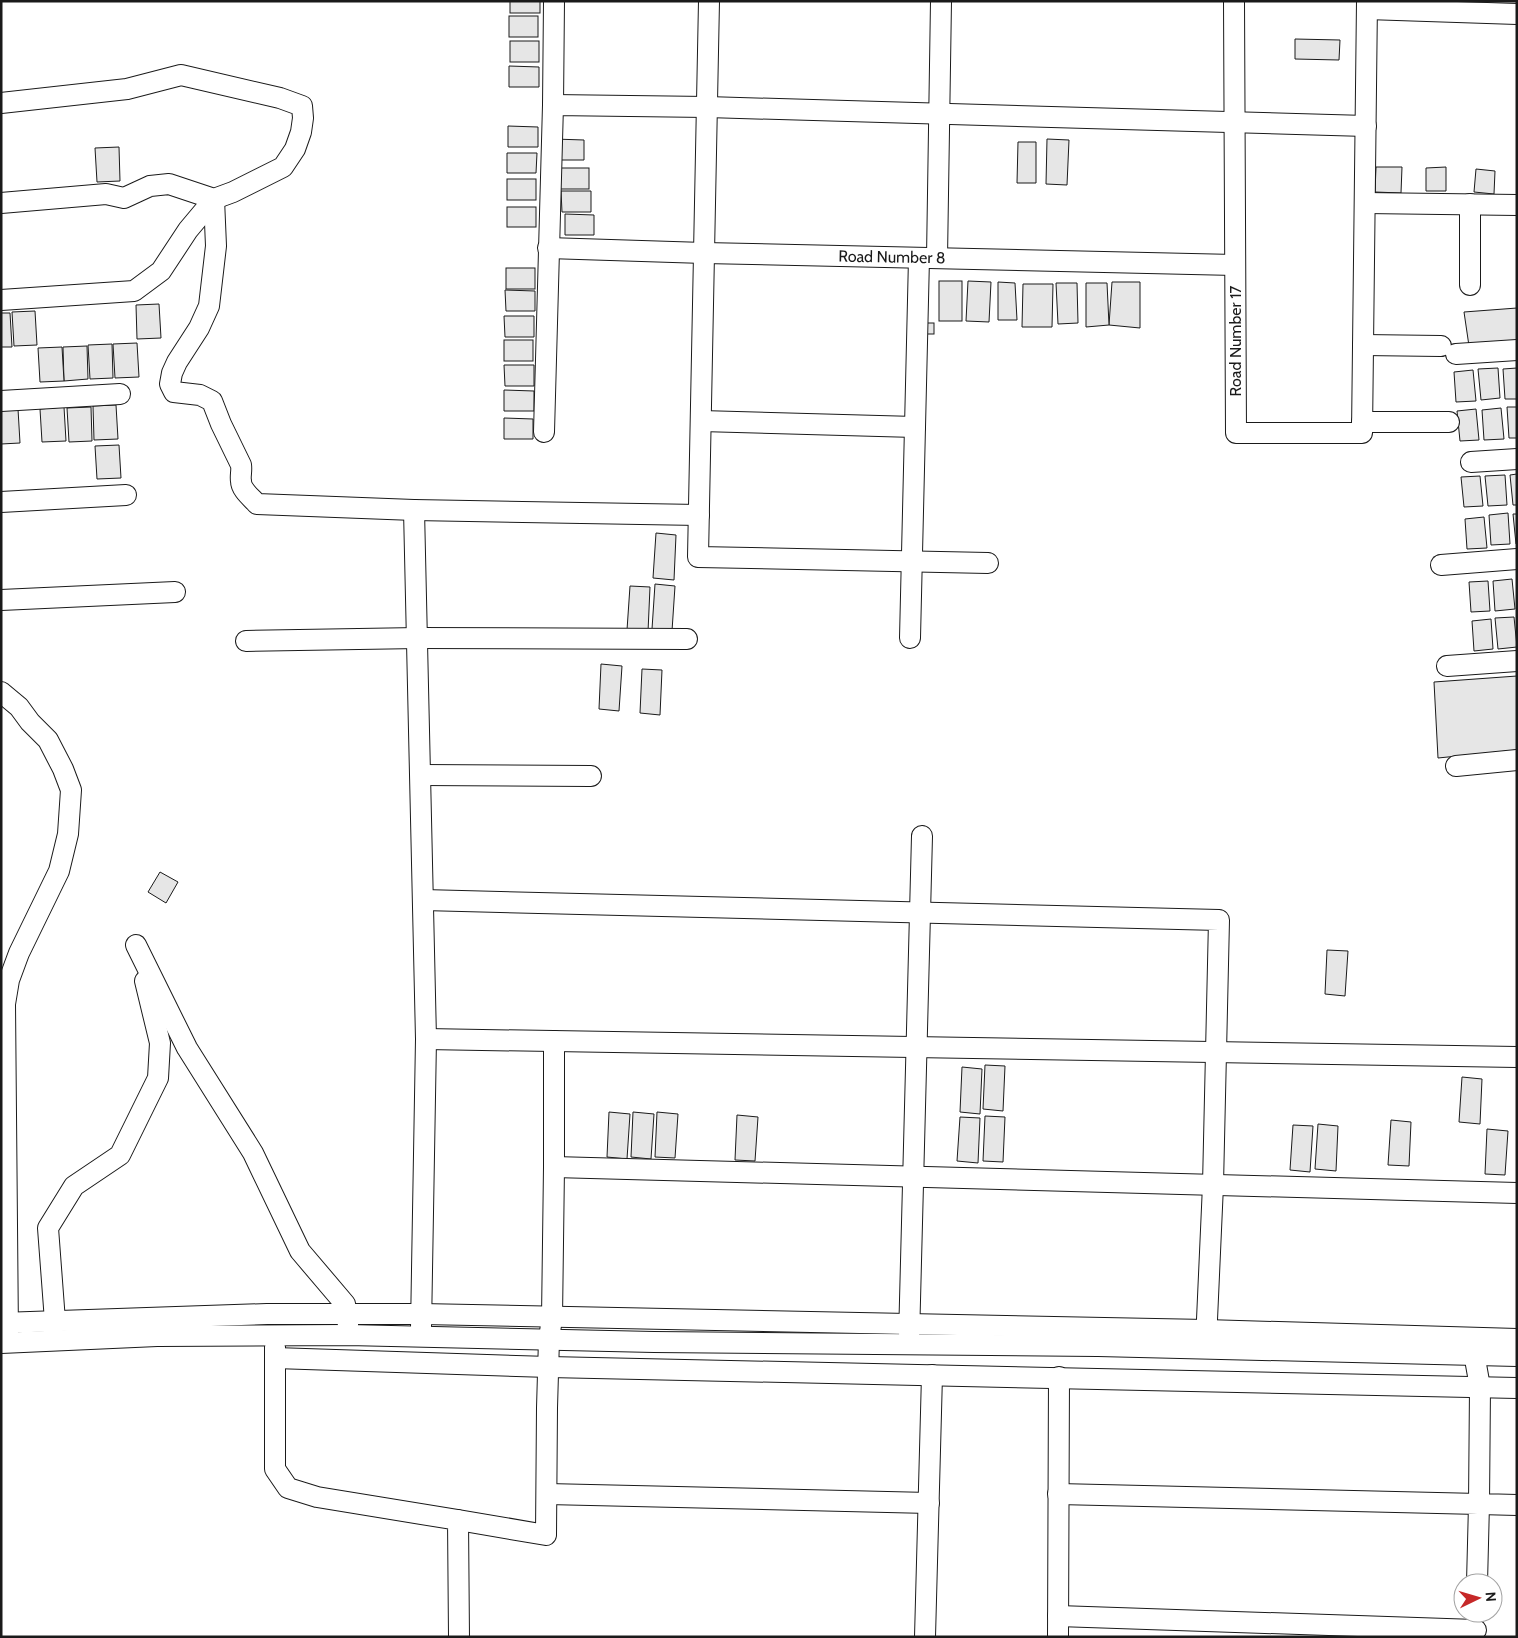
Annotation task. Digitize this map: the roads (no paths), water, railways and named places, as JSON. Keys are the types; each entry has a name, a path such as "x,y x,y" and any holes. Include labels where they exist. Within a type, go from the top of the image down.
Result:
{"street":[{"path":"544,432 554,1"},
{"path":"709,1 698,557 988,563"},
{"path":"910,638 915,427 939,113 940,1"},
{"name":"Road Number 17","path":"1234,1 1236,433 1362,427"},
{"path":"1449,422 1362,427 1367,5 1517,14"},
{"path":"1,103 127,89 181,75 280,98 302,106 303,118 301,132 295,149 283,167 233,192 214,199 188,230 161,271 134,291 1,300"},
{"path":"553,105 707,107 1366,126"},
{"path":"1,203 106,194 124,198 150,186 169,184 214,199"},
{"path":"214,199 216,246 209,306 199,328 177,362 170,379 171,389 174,392 200,395 212,401 221,424 242,465 240,480 242,487 257,504 414,510 699,515"},
{"path":"1365,203 1517,204"},
{"path":"1470,204 1470,285"},
{"name":"Road Number 8","path":"548,248 1235,265"},
{"path":"1363,345 1448,350 1517,350"},
{"path":"1,400 120,394"},
{"path":"701,421 915,427"},
{"path":"1471,462 1517,459"},
{"path":"1,502 126,495"},
{"path":"414,510 426,1038 421,1336"},
{"path":"1440,565 1517,559"},
{"path":"1,600 175,592"},
{"path":"246,641 418,638 686,639"},
{"path":"1447,666 1517,661"},
{"path":"1,692 19,707 30,722 48,740 71,790 68,834 59,871 19,953 9,980 4,1004 5,1343 157,1336 275,1335 421,1336 549,1340 909,1335 1473,1346 1517,1339"},
{"path":"1456,766 1517,760"},
{"path":"421,775 591,776"},
{"path":"909,1335 922,836"},
{"path":"423,900 1219,920 1213,1185 1206,1340"},
{"path":"56,1321 48,1228 74,1186 120,1155 158,1078 160,1043 136,945 186,1048 253,1153 300,1251 345,1304 348,1335"},
{"path":"426,1038 1517,1057"},
{"path":"275,1335 275,1469 288,1488 317,1497 546,1535 549,1340 552,1318 554,1041"},
{"path":"554,1168 1517,1193"},
{"path":"4,1323 267,1314 421,1314 552,1318 909,1335"},
{"path":"1473,1346 1517,1356"},
{"path":"1473,1346 1480,1387 1477,1573"},
{"path":"275,1358 549,1367 1517,1388"},
{"path":"925,1637 932,1375"},
{"path":"1058,1637 1059,1377"},
{"path":"547,1494 929,1503"},
{"path":"1058,1494 1517,1505"},
{"path":"458,1520 459,1637"},
{"path":"1058,1616 1476,1627"}]}
